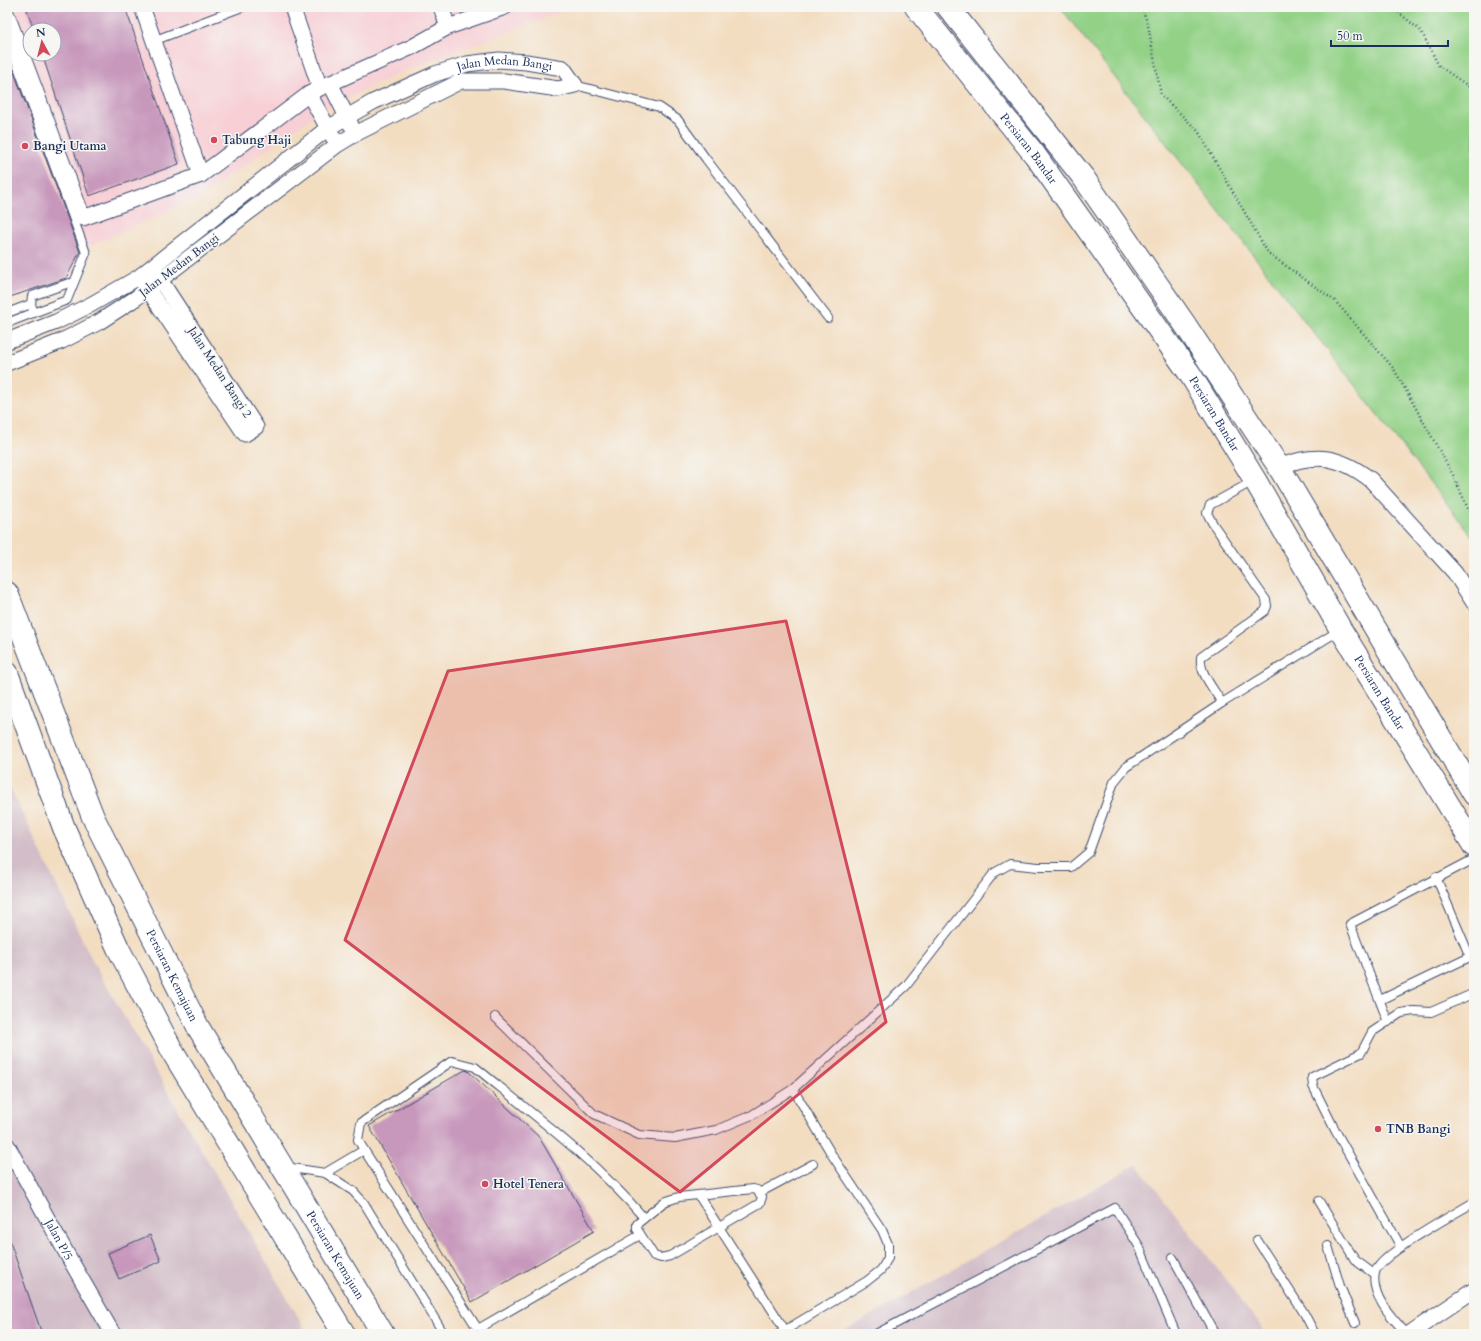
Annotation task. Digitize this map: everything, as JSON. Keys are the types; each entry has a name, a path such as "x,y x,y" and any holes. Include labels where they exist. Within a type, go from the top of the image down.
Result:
{"main road":[{"name":"Persiaran Bandar","path":"916,7 1035,155 1190,374 1255,480 1342,630 1474,846"},
{"name":"Persiaran Bandar","path":"948,7 1083,177 1184,323 1279,466 1474,794"},
{"name":"Persiaran Kemajuan","path":"7,593 93,817 198,1028 383,1334"},
{"path":"7,673 64,828 118,948 175,1056 344,1334"}],"street":[{"path":"142,7 201,175"},
{"path":"292,7 320,88 328,128 337,145"},
{"path":"441,7 448,27"},
{"path":"7,15 82,218 201,175 320,88 412,47 448,27 505,7"},
{"name":"Jalan Medan Bangi","path":"7,341 33,331 92,304 139,276 328,128 403,87 435,74 467,64 499,60 526,62 563,68 576,85 558,89 504,81 461,81 355,134 337,145 148,290 99,322 62,341 7,363"},
{"path":"320,88 347,117 355,134"},
{"name":"Jalan Medan Bangi 2","path":"139,276 245,434 256,427 152,267"},
{"path":"1279,466 1299,459 1314,457 1344,463 1358,470 1371,480 1456,573 1474,603"},
{"name":"Jalan P/5","path":"7,1145 113,1334"},
{"path":"1408,1334 1474,1290"}],"lane":[{"path":"153,40 242,7"},
{"path":"7,36 86,253 72,284 67,300 7,323"},
{"path":"576,85 659,107 678,120 706,159 828,318"},
{"path":"33,331 31,314 32,296 69,283 72,284"},
{"path":"7,313 31,304"},
{"path":"1222,703 1203,672 1200,665 1201,657 1265,611 1267,606 1266,600 1212,524 1208,513 1210,505 1255,480"},
{"path":"494,1017 594,1114 639,1135 675,1138 716,1130 752,1115 793,1089 906,986 994,873 1010,864 1038,867 1071,867 1089,852 1114,782 1126,767 1222,703 1342,630"},
{"path":"1388,1022 1350,924 1436,877 1474,859"},
{"path":"1380,1000 1470,957 1436,877"},
{"path":"1401,1247 1335,1130 1313,1086 1312,1077 1361,1052 1372,1032 1401,1013 1414,1011 1431,1012 1473,995"},
{"path":"640,1235 479,1331 358,1140 361,1123 452,1061 475,1067 588,1159 644,1218"},
{"path":"699,1196 720,1228 782,1332 867,1281 881,1270 888,1258 888,1244 882,1230 832,1155 793,1089"},
{"path":"325,1173 364,1150"},
{"path":"759,1194 813,1164"},
{"path":"282,1166 325,1173 353,1191 364,1203 444,1334"},
{"path":"748,1189 757,1190 762,1200 760,1203 720,1228 670,1256 661,1258 654,1256 637,1229 637,1224 644,1218 664,1202 679,1197 699,1196 748,1189"},
{"path":"1319,1201 1355,1260 1374,1274"},
{"path":"1408,1334 1382,1304 1376,1289 1374,1274 1378,1265 1401,1247 1474,1202"},
{"path":"876,1334 1115,1208 1139,1246 1176,1334"},
{"path":"1257,1240 1304,1313 1315,1334"},
{"path":"1328,1246 1340,1286 1355,1323"},
{"path":"1173,1258 1215,1334"}],"path":[{"path":"1142,7 1148,25 1161,95 1198,131 1268,253 1335,301 1394,369 1453,475 1469,511 1474,515"},
{"path":"1392,7 1421,31 1439,66 1474,90"}],"highlighted area":[{"path":"786,621 886,1022 680,1192 345,940 448,671"}],"shaded area":[{"path":"7,7 574,7 399,73 319,112 202,196 81,250 82,254 71,279 7,302 7,50 72,227 7,42"},
{"path":"7,781 95,966 308,1334 7,1334"},
{"path":"1137,1164 1267,1334 839,1334"}],"green space":[{"path":"1060,7 1474,7 1474,537 1472,536"}],"building":[{"path":"26,7 125,7 179,164 89,196 45,62 62,62 62,22 31,22"},
{"name":"Bangi Utama","path":"7,53 80,252 66,278 7,298"},
{"name":"Hotel Tenera","path":"465,1070 468,1071 539,1137 594,1231 472,1302 369,1126"},
{"path":"150,1235 161,1261 119,1279 108,1253"},
{"path":"7,1239 9,1239 42,1334 7,1334"}],"place":[{"name":"Tabung Haji","path":"214,140"},
{"name":"Bangi Utama","path":"25,146"},
{"name":"TNB Bangi","path":"1378,1129"},
{"name":"Hotel Tenera","path":"485,1184"}]}
